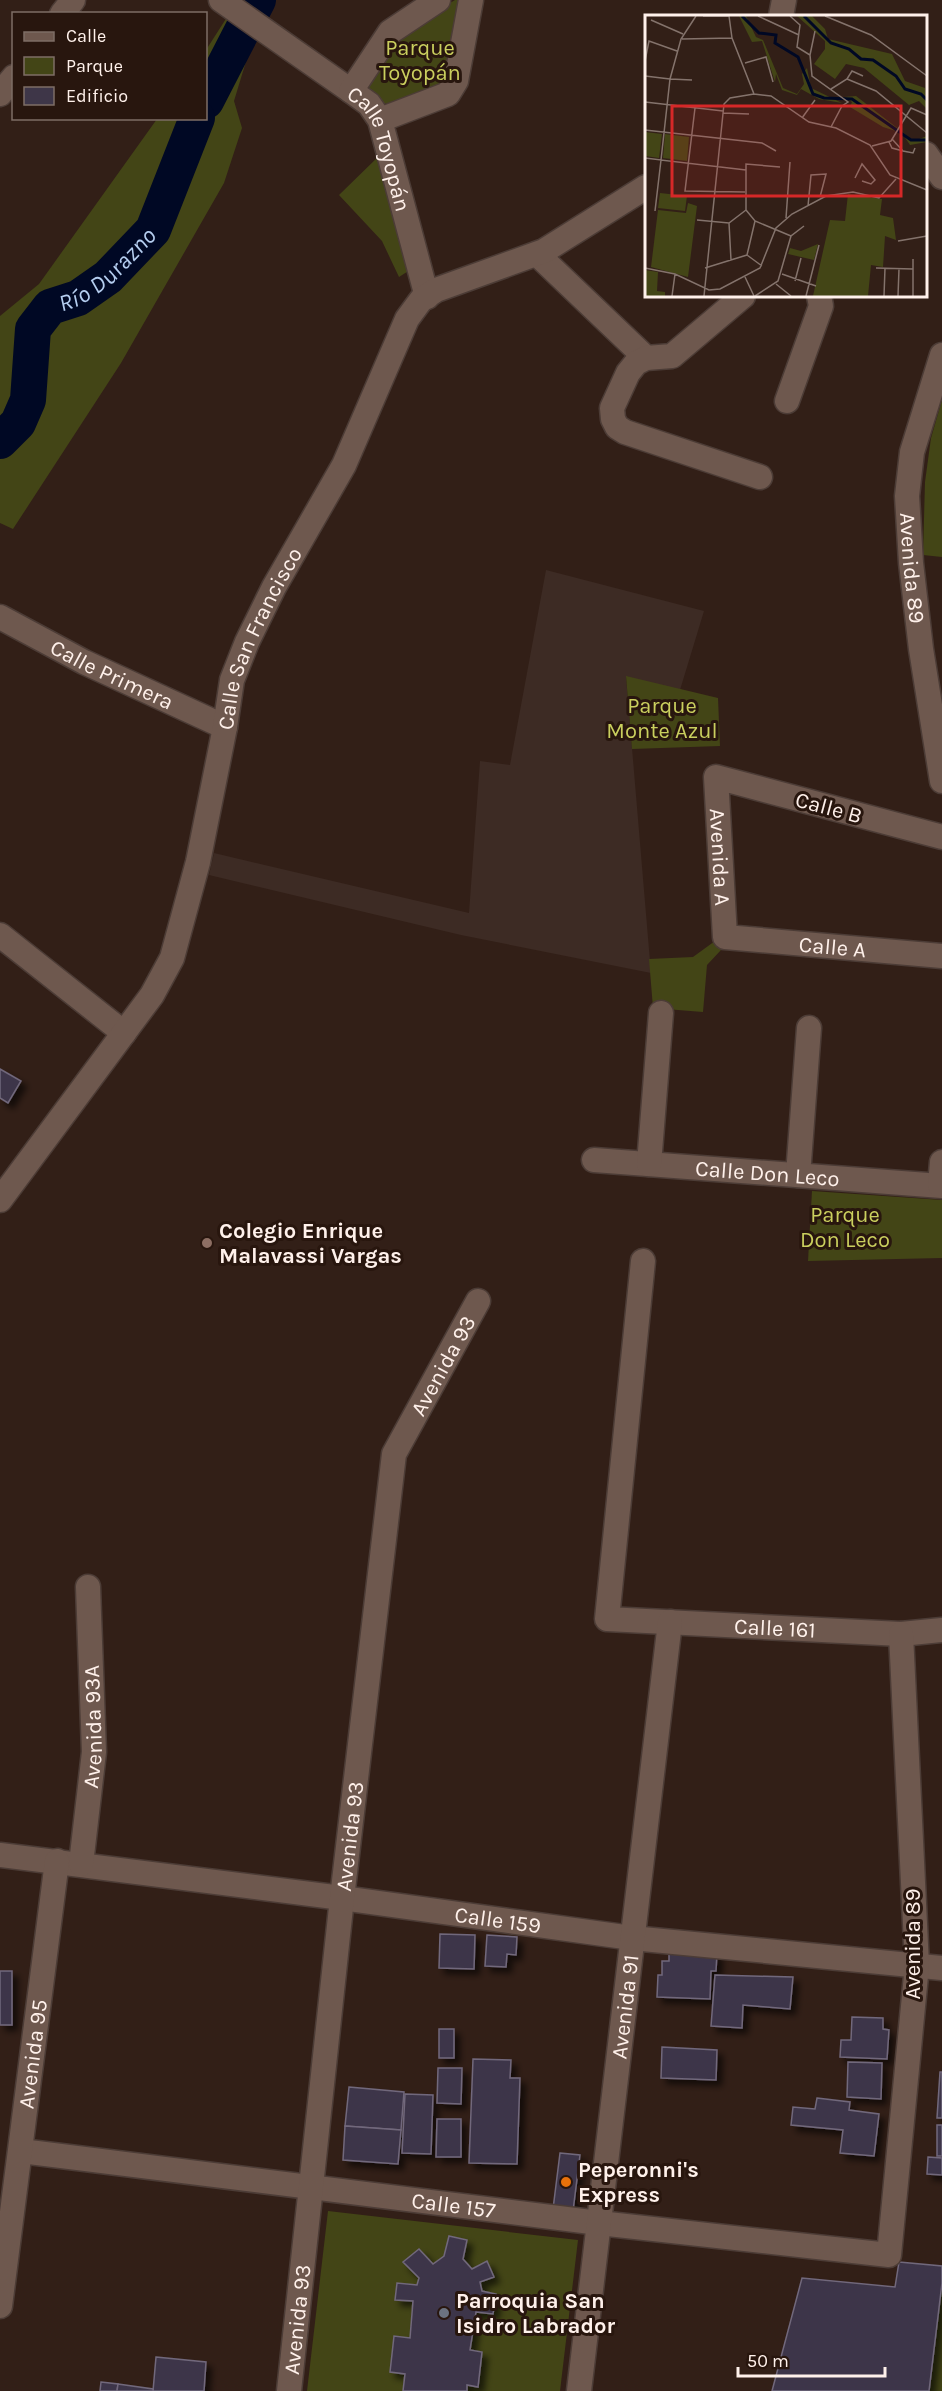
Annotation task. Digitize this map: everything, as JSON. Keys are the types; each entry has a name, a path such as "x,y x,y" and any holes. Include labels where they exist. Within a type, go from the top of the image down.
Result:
{"street":[{"path":"351,90 390,32 438,0"},
{"path":"380,120 448,94 456,81 471,0"},
{"path":"781,15 784,0"},
{"name":"Calle Toyopán","path":"224,2 369,104 380,120 427,297"},
{"path":"0,94 12,79"},
{"path":"927,155 942,177"},
{"name":"Calle San Francisco","path":"0,1200 152,995 172,958 198,862 232,680 247,642 274,587 344,465 407,319 421,300 436,290 537,254 645,188"},
{"path":"537,254 646,358"},
{"path":"742,297 672,356 646,358 636,363 627,373 612,408 613,419 617,427 625,432 760,477"},
{"path":"787,400 821,306 819,297"},
{"name":"Avenida 89","path":"942,355 912,452 907,496 911,563 921,649 942,781"},
{"name":"Calle Primera","path":"0,617 84,662 225,727"},
{"name":"Calle B","path":"716,777 942,837"},
{"name":"Avenida A","path":"716,777 724,937"},
{"path":"0,935 124,1033"},
{"name":"Calle A","path":"724,937 942,956"},
{"path":"649,1164 662,1013"},
{"path":"798,1175 809,1028"},
{"name":"Calle Don Leco","path":"594,1160 798,1175 941,1178"},
{"name":"Calle 161","path":"643,1261 607,1619 901,1634 942,1630"},
{"name":"Avenida 93","path":"289,2391 342,1898 394,1454 478,1301"},
{"name":"Avenida 93A","path":"81,1864 94,1752 88,1587"},
{"name":"Avenida 91","path":"579,2391 670,1622"},
{"name":"Avenida 89","path":"889,2254 917,1965 901,1634"},
{"path":"0,1855 57,1861"},
{"name":"Calle 159","path":"57,1861 632,1938 942,1968"},
{"name":"Avenida 95","path":"0,2306 57,1861"},
{"name":"Calle 157","path":"21,2151 599,2223 889,2254"}],"shaded area":[{"path":"546,570 704,611 680,690 626,677 651,973 461,935 209,875 214,853 469,913 480,761 510,765"}],"green space":[{"path":"238,0 275,0 251,45 234,101 242,128 224,183 121,363 13,529 0,523 0,316 39,284 156,120 207,120 207,48"},
{"name":"Parque Toyopán","path":"455,0 468,0 447,85 385,104 366,86 394,37"},
{"path":"379,156 413,268 399,277 382,241 339,195"},
{"path":"942,400 942,557 923,555 925,482 931,438"},
{"name":"Parque Monte Azul","path":"626,676 718,698 720,746 632,749"},
{"path":"715,941 721,950 707,965 703,1012 653,1008 649,959 693,957"},
{"name":"Parque Don Leco","path":"812,1191 942,1200 942,1258 808,1261"},
{"path":"328,2211 578,2240 560,2391 467,2391 467,2385 479,2386 482,2352 470,2350 476,2312 493,2314 496,2294 482,2291 480,2282 494,2277 487,2261 472,2269 463,2259 467,2240 449,2236 444,2256 433,2264 419,2249 403,2262 419,2278 417,2285 397,2283 395,2299 413,2301 410,2338 394,2336 390,2371 405,2374 403,2391 307,2391"},
{"path":"942,2283 942,2391 929,2391"}],"building":[{"path":"0,1069 21,1081 8,1103 0,1098"},
{"path":"440,1934 475,1935 474,1969 439,1968"},
{"path":"487,1935 517,1937 516,1955 507,1954 506,1967 485,1966"},
{"path":"669,1953 717,1953 716,1971 711,1971 710,1999 657,1997 658,1975 662,1975 662,1961 669,1961"},
{"path":"0,1971 12,1971 12,2025 0,2025"},
{"path":"715,1975 793,1977 790,2009 743,2005 742,2028 711,2026"},
{"path":"852,2017 883,2018 883,2029 889,2030 887,2059 840,2057 841,2040 851,2040"},
{"path":"439,2029 454,2029 454,2058 439,2058"},
{"path":"662,2047 717,2050 716,2080 661,2078"},
{"path":"473,2059 511,2060 510,2078 520,2078 517,2164 469,2163"},
{"path":"848,2062 882,2063 881,2099 847,2097"},
{"path":"438,2068 462,2068 461,2104 437,2103"},
{"path":"940,2072 942,2072 942,2118 937,2118"},
{"path":"349,2087 404,2092 401,2130 345,2126"},
{"path":"405,2094 433,2095 431,2154 402,2153"},
{"path":"817,2098 850,2102 849,2110 879,2114 874,2156 840,2153 843,2130 791,2125 793,2107 815,2109"},
{"path":"437,2119 461,2119 461,2157 436,2157"},
{"path":"937,2125 942,2125 942,2156 937,2156"},
{"path":"345,2126 401,2130 398,2164 343,2160"},
{"name":"Peperonni's Express","path":"560,2153 580,2155 573,2211 553,2209"},
{"path":"928,2157 942,2158 942,2175 927,2174"},
{"name":"Parroquia San Isidro Labrador","path":"449,2236 467,2240 463,2259 472,2269 487,2261 494,2277 480,2282 482,2291 496,2294 493,2314 476,2312 470,2350 482,2352 478,2387 467,2385 467,2391 403,2391 405,2374 390,2372 394,2336 410,2338 413,2301 395,2300 397,2283 417,2285 419,2278 403,2262 419,2249 433,2264 444,2256"},
{"path":"899,2262 942,2266 929,2391 772,2391 802,2278 895,2287"},
{"path":"156,2357 206,2362 204,2391 153,2391"},
{"path":"101,2382 118,2384 117,2391 100,2391"},
{"path":"118,2384 153,2389 153,2391 117,2391"}],"waterway":[{"name":"Río Durazno","path":"207,99 258,0"},
{"name":"Río Durazno","path":"0,441 18,423 28,400 33,329 50,307 78,298 108,277 153,230 196,120"}],"place":[{"name":"Colegio Enrique Malavassi Vargas","path":"207,1243"},
{"name":"Peperonni's Express","path":"566,2182"},
{"name":"Parroquia San Isidro Labrador","path":"444,2313"}]}
